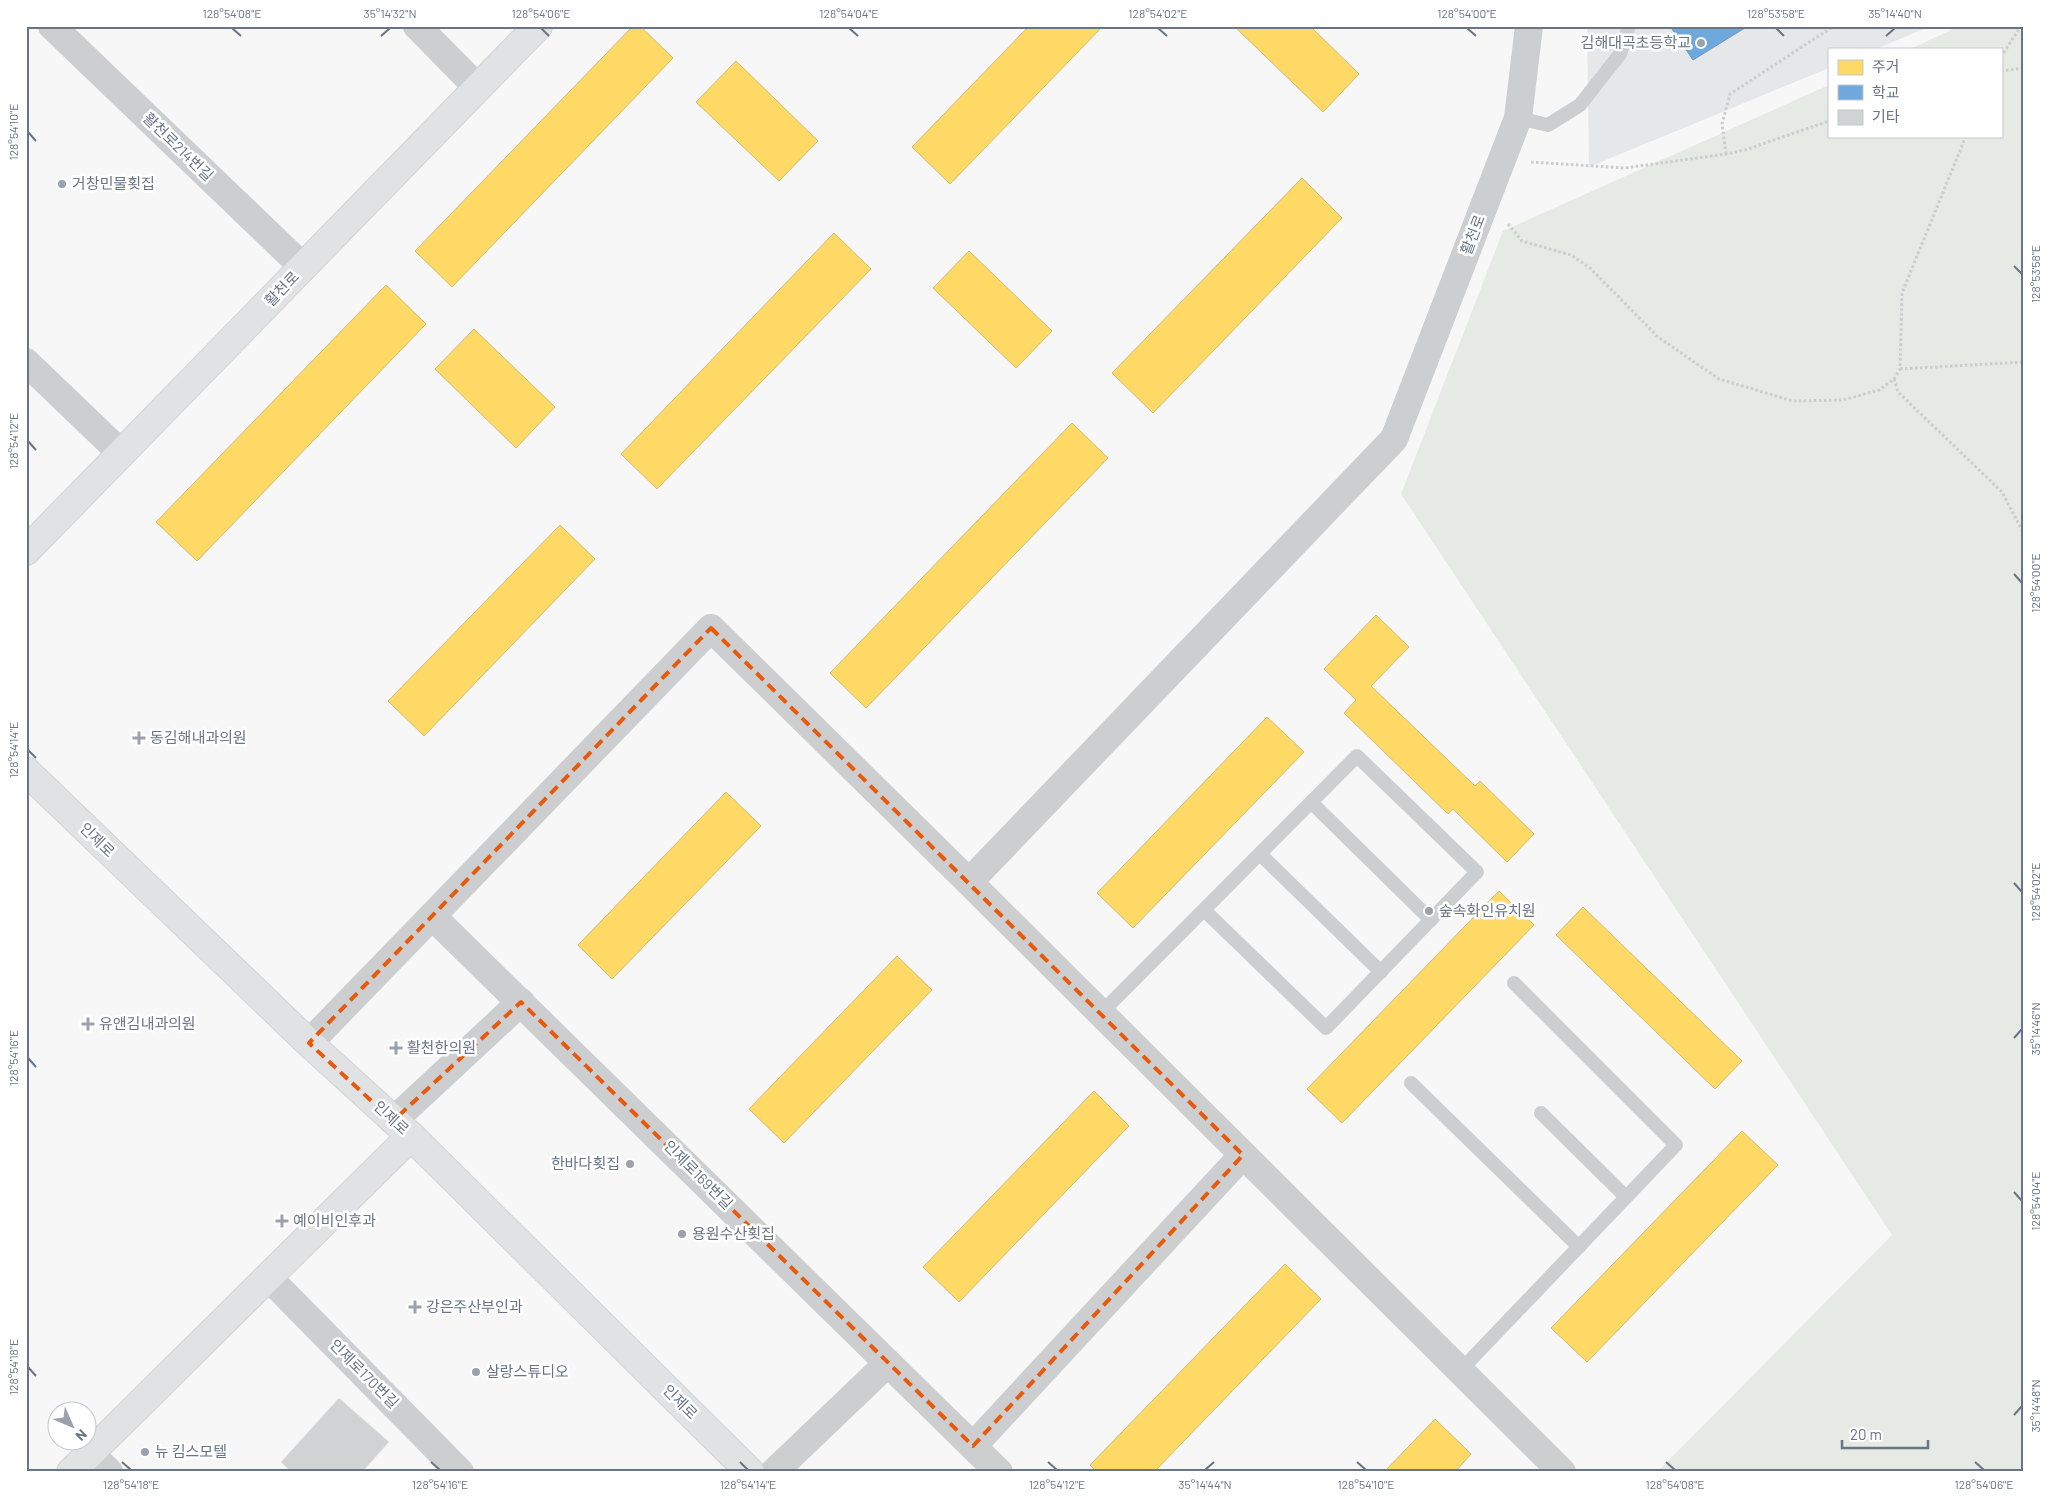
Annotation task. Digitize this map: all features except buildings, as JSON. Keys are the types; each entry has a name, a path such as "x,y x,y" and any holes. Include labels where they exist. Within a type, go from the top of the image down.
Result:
{"street":[{"name":"활천로214번길","path":"52,26 303,267"},
{"path":"417,26 478,88"},
{"name":"활천로","path":"26,551 538,26"},
{"name":"활천로","path":"969,882 1394,438 1518,118 1528,26"},
{"path":"26,362 122,454"},
{"path":"309,1043 711,628 1562,1472"},
{"name":"인제로","path":"26,772 309,1043 402,1128 750,1472"},
{"name":"인제로169번길","path":"433,917 999,1472"},
{"path":"71,1472 268,1277 402,1128 521,1002"},
{"path":"973,1446 1244,1155"},
{"name":"인제로170번길","path":"268,1277 460,1472"},
{"path":"774,1472 888,1363"},
{"path":"90,1453 109,1472"}],"lane":[{"path":"1518,118 1548,125 1580,105 1620,54 1629,26"},
{"path":"1101,1013 1357,756 1477,872 1326,1028 1204,910"},
{"path":"1311,802 1431,920"},
{"path":"1260,854 1381,972"},
{"path":"1460,1371 1676,1145 1514,983"},
{"path":"1411,1083 1579,1247"},
{"path":"1541,1113 1626,1197"}],"path":[{"path":"1726,154 1722,124 1730,94 1834,26"},
{"path":"2002,55 2022,26"},
{"path":"2002,71 2024,68"},
{"path":"1828,121 1745,150 1625,168 1514,161 1494,180 1508,226 1522,241 1571,255 1590,268 1658,337 1719,379 1792,401 1843,400 1879,390 1894,378 1900,369 1902,293 1965,138"},
{"path":"1900,369 2024,362"},
{"path":"1894,378 1898,392 2002,492 2024,534"}],"highlighted area":[{"path":"711,628 1243,1155 973,1446 521,1002 393,1121 309,1043"}],"shaded area":[{"path":"1587,26 1931,26 1878,48 1828,48 1828,68 1589,167"},
{"path":"1960,26 2024,26 2024,1472 1657,1472 1892,1235 1401,494 1503,231 1828,85 1828,138 2002,138 2002,48 1912,48"}],"place":[{"name":"김해대곡초등학교","path":"1701,43"},
{"name":"거창민물횟집","path":"62,184"},
{"name":"동김해내과의원","path":"139,738"},
{"name":"숲속화인유치원","path":"1429,911"},
{"name":"유앤김내과의원","path":"88,1024"},
{"name":"활천한의원","path":"396,1048"},
{"name":"한바다횟집","path":"630,1164"},
{"name":"예이비인후과","path":"282,1221"},
{"name":"용원수산횟집","path":"682,1234"},
{"name":"강은주산부인과","path":"415,1307"},
{"name":"살랑스튜디오","path":"476,1372"},
{"name":"뉴 킴스모텔","path":"145,1452"}]}
